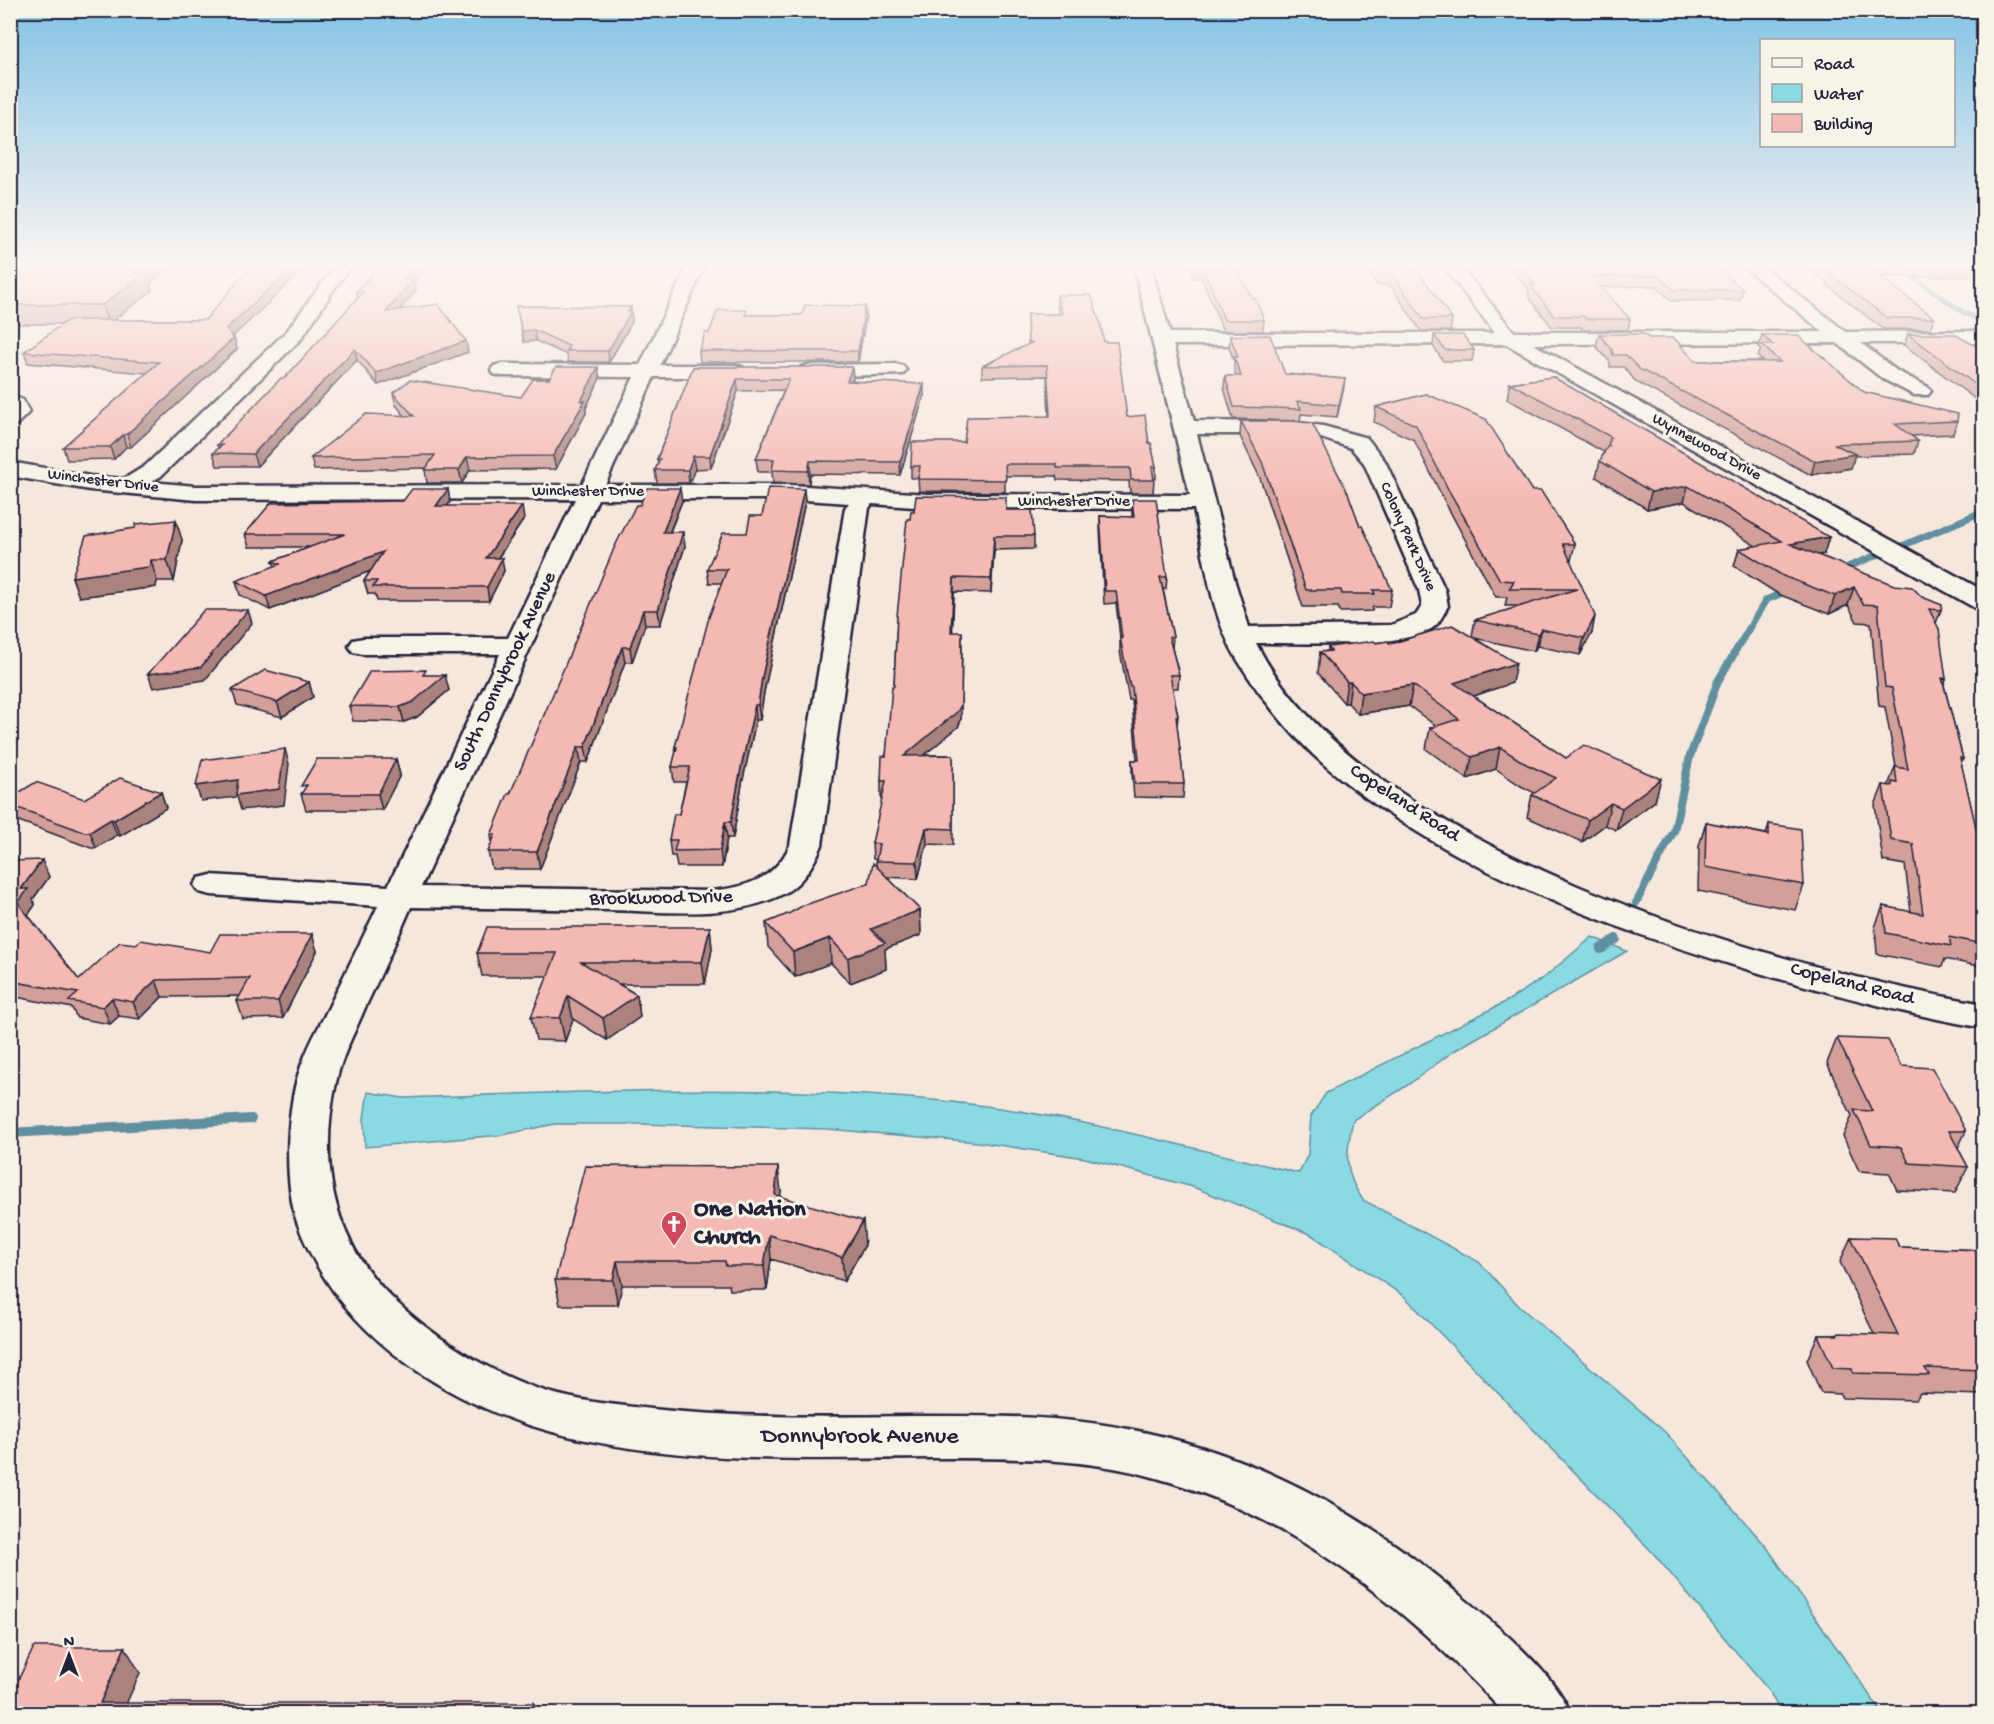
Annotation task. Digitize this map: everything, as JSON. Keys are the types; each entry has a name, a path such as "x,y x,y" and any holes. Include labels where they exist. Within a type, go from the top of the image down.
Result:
{"street":[{"path":"127,487 153,471 281,347"},
{"name":"South Donnybrook Avenue","path":"317,1077 334,1031 519,646 657,347"},
{"name":"Copeland Road","path":"1164,347 1238,635 1262,677 1278,699 1337,759 1412,813 1533,879 1607,911 1719,950 1848,986 1983,1016"},
{"name":"Wynnewood Drive","path":"1526,347 1983,602"},
{"path":"1854,347 1890,375 1921,391"},
{"path":"501,370 753,371"},
{"path":"789,371 896,370"},
{"path":"10,401 16,404 19,412 10,420"},
{"name":"Colony Park Drive","path":"1185,427 1290,428 1323,432 1359,443 1374,461 1432,590 1435,606 1426,620 1407,630 1374,634 1238,635"},
{"name":"Winchester Drive","path":"10,469 127,487 196,493 791,492 928,501 1204,502"},
{"name":"Brookwood Drive","path":"211,885 398,897 711,901 763,893 787,876 796,866 806,845 857,508 865,497"},
{"path":"363,646 519,646"},
{"name":"Donnybrook Avenue","path":"317,1077 310,1110 307,1153 317,1219 332,1251 351,1282 391,1326 420,1349 468,1378 540,1410 654,1430 724,1437 976,1437 1051,1440 1117,1448 1186,1465 1256,1492 1305,1516 1383,1565 1450,1618 1543,1713"}],"water":[{"path":"1592,937 1627,951 1454,1051 1408,1085 1353,1120 1348,1152 1352,1180 1363,1200 1479,1262 1519,1306 1665,1432 1766,1546 1882,1713 1781,1713 1769,1691 1654,1554 1404,1296 1310,1234 1193,1187 1085,1158 978,1142 827,1129 555,1124 502,1135 365,1147 364,1118 368,1092 403,1098 609,1091 815,1092 952,1102 1040,1114 1299,1173 1308,1154 1311,1116 1326,1093 1509,1000 1546,976"}],"building":[{"path":"30,347 223,347 110,447 63,447 159,362 24,352"},
{"path":"313,347 448,347 376,373 355,349 253,454 213,453 222,445 217,445 281,378 285,378"},
{"path":"568,347 610,347 608,351 566,351"},
{"path":"700,347 859,347 858,351 699,351"},
{"path":"1021,347 1118,347 1127,417 1145,415 1149,443 1151,443 1156,467 1152,467 1154,480 1131,480 1130,468 1057,468 1057,464 1005,464 1006,480 918,479 920,466 911,466 912,442 964,442 967,417 1050,416 1047,365 982,366"},
{"path":"1234,347 1275,347 1285,374 1345,379 1339,405 1297,401 1301,409 1234,407 1225,376 1241,376 1234,357 1238,357"},
{"path":"1443,347 1472,347 1474,350 1445,350"},
{"path":"1610,347 1683,347 1695,361 1780,362 1765,347 1812,347 1864,392 1958,414 1957,421 1895,424 1918,441 1834,444 1855,454 1815,461 1639,369 1626,355 1613,355"},
{"path":"1926,347 1983,348 1983,390"},
{"path":"556,367 598,367 581,401 585,401 553,456 467,457 459,470 425,470 435,455 311,458 366,414 414,416 393,393 410,380 521,397 533,379 549,379"},
{"path":"693,367 852,367 847,381 924,384 900,462 810,461 808,471 772,470 774,459 756,459 789,379 737,379 710,456 693,456 688,470 655,470 660,459 657,459"},
{"path":"1553,377 1829,537 1790,544 1894,585 1912,587 1922,597 1942,605 1941,610 1929,609 1939,629 1946,679 1942,678 1963,759 1960,758 1983,858 1983,944 1949,937 1951,946 1886,933 1883,906 1923,914 1913,844 1891,840 1883,785 1892,786 1892,782 1897,783 1895,767 1908,769 1892,688 1885,687 1878,605 1863,604 1854,587 1835,596 1783,576 1739,549 1782,541 1688,486 1651,492 1600,461 1607,447 1610,446 1608,445 1611,437 1510,383"},
{"path":"1426,394 1486,419 1532,491 1541,491 1575,544 1563,544 1595,616 1584,638 1541,629 1538,634 1475,620 1577,589 1509,589 1514,581 1500,580 1448,489 1416,425 1376,407"},
{"path":"1241,421 1312,423 1348,493 1360,526 1392,590 1373,590 1375,594 1342,594 1341,590 1306,590 1262,462"},
{"path":"647,488 680,488 663,532 683,532 658,610 643,610 630,647 622,647 585,747 578,747 537,852 488,852 495,835 491,835 508,794 510,794 615,546 636,505 640,505"},
{"path":"768,488 804,489 731,822 725,822 720,850 674,851 677,840 669,840 674,814 679,814 690,767 672,767 677,747 675,747 709,617 727,569 707,569 723,533 747,533 750,516 762,516"},
{"path":"412,489 448,489 436,506 522,506 486,558 502,558 487,587 373,587 377,581 364,581 383,552 266,596 236,581 280,564 273,561 345,534 245,534 271,503 403,501"},
{"path":"916,496 1006,497 1006,510 1032,510 1034,536 994,536 991,579 954,578 951,632 962,632 961,705 957,712 904,756 953,755 953,829 926,828 917,862 876,861 879,844 872,843 886,781 881,781 882,756 886,756 892,686 894,686 897,616 907,519 910,519 911,511 914,511"},
{"path":"1132,499 1156,499 1167,577 1160,577 1173,637 1169,637 1179,675 1170,675 1178,716 1176,716 1184,784 1135,784 1132,760 1139,760 1132,687 1130,687 1120,638 1122,638 1116,591 1105,591 1100,516 1134,517"},
{"path":"176,520 167,560 151,560 149,567 72,577 86,536 135,528 136,524"},
{"path":"204,610 248,610 201,667 148,674"},
{"path":"1452,625 1516,663 1454,683 1566,758 1584,745 1661,779 1622,808 1611,803 1588,820 1532,795 1556,778 1526,764 1500,747 1472,757 1430,728 1459,719 1413,685 1361,693 1351,682 1347,682 1320,652 1331,651 1328,647 1374,641 1376,643 1388,641 1390,644"},
{"path":"265,670 309,682 277,702 232,690"},
{"path":"426,670 423,675 445,675 413,702 400,707 349,706 370,671"},
{"path":"285,749 279,789 236,795 238,780 196,786 202,760"},
{"path":"317,759 396,759 378,794 301,794 307,785 301,786"},
{"path":"120,778 161,792 90,832 84,832 10,805 10,798 36,782 84,799"},
{"path":"1706,822 1769,835 1769,824 1801,829 1804,885 1705,867"},
{"path":"42,860 21,889 28,889 18,903 79,980 120,942 136,944 141,940 210,952 220,934 312,934 278,1001 237,1001 250,978 156,980 133,1002 112,998 103,1007 69,1001 78,993 10,981 10,861"},
{"path":"873,863 920,910 871,929 885,943 848,958 830,938 793,952 766,923 802,906 869,883"},
{"path":"487,927 710,927 702,962 581,962 637,995 603,1018 568,996 560,1018 531,1017 557,953 477,953"},
{"path":"1837,1038 1888,1040 1901,1066 1932,1068 1966,1131 1949,1131 1968,1167 1909,1163 1901,1147 1871,1145 1854,1110 1872,1111"},
{"name":"One Nation Church","path":"585,1166 778,1167 775,1195 863,1221 842,1257 769,1235 764,1266 726,1266 725,1261 617,1261 613,1280 555,1280"},
{"path":"1851,1237 1895,1238 1899,1247 1983,1250 1983,1370 1925,1368 1929,1375 1853,1373 1852,1369 1833,1368 1818,1335 1837,1335 1839,1333 1898,1335"},
{"path":"34,1647 125,1647 100,1703 534,1703 532,1713 10,1713 10,1697"}],"waterway":[{"path":"1902,546 1984,511"},
{"path":"1838,571 1877,555"},
{"path":"1733,655 1766,600 1789,590"},
{"path":"1636,903 1674,831 1690,756 1718,681 1734,654"},
{"path":"1601,949 1616,939"},
{"path":"10,1133 251,1119"}],"place":[{"name":"One Nation Church","path":"674,1247"}]}
